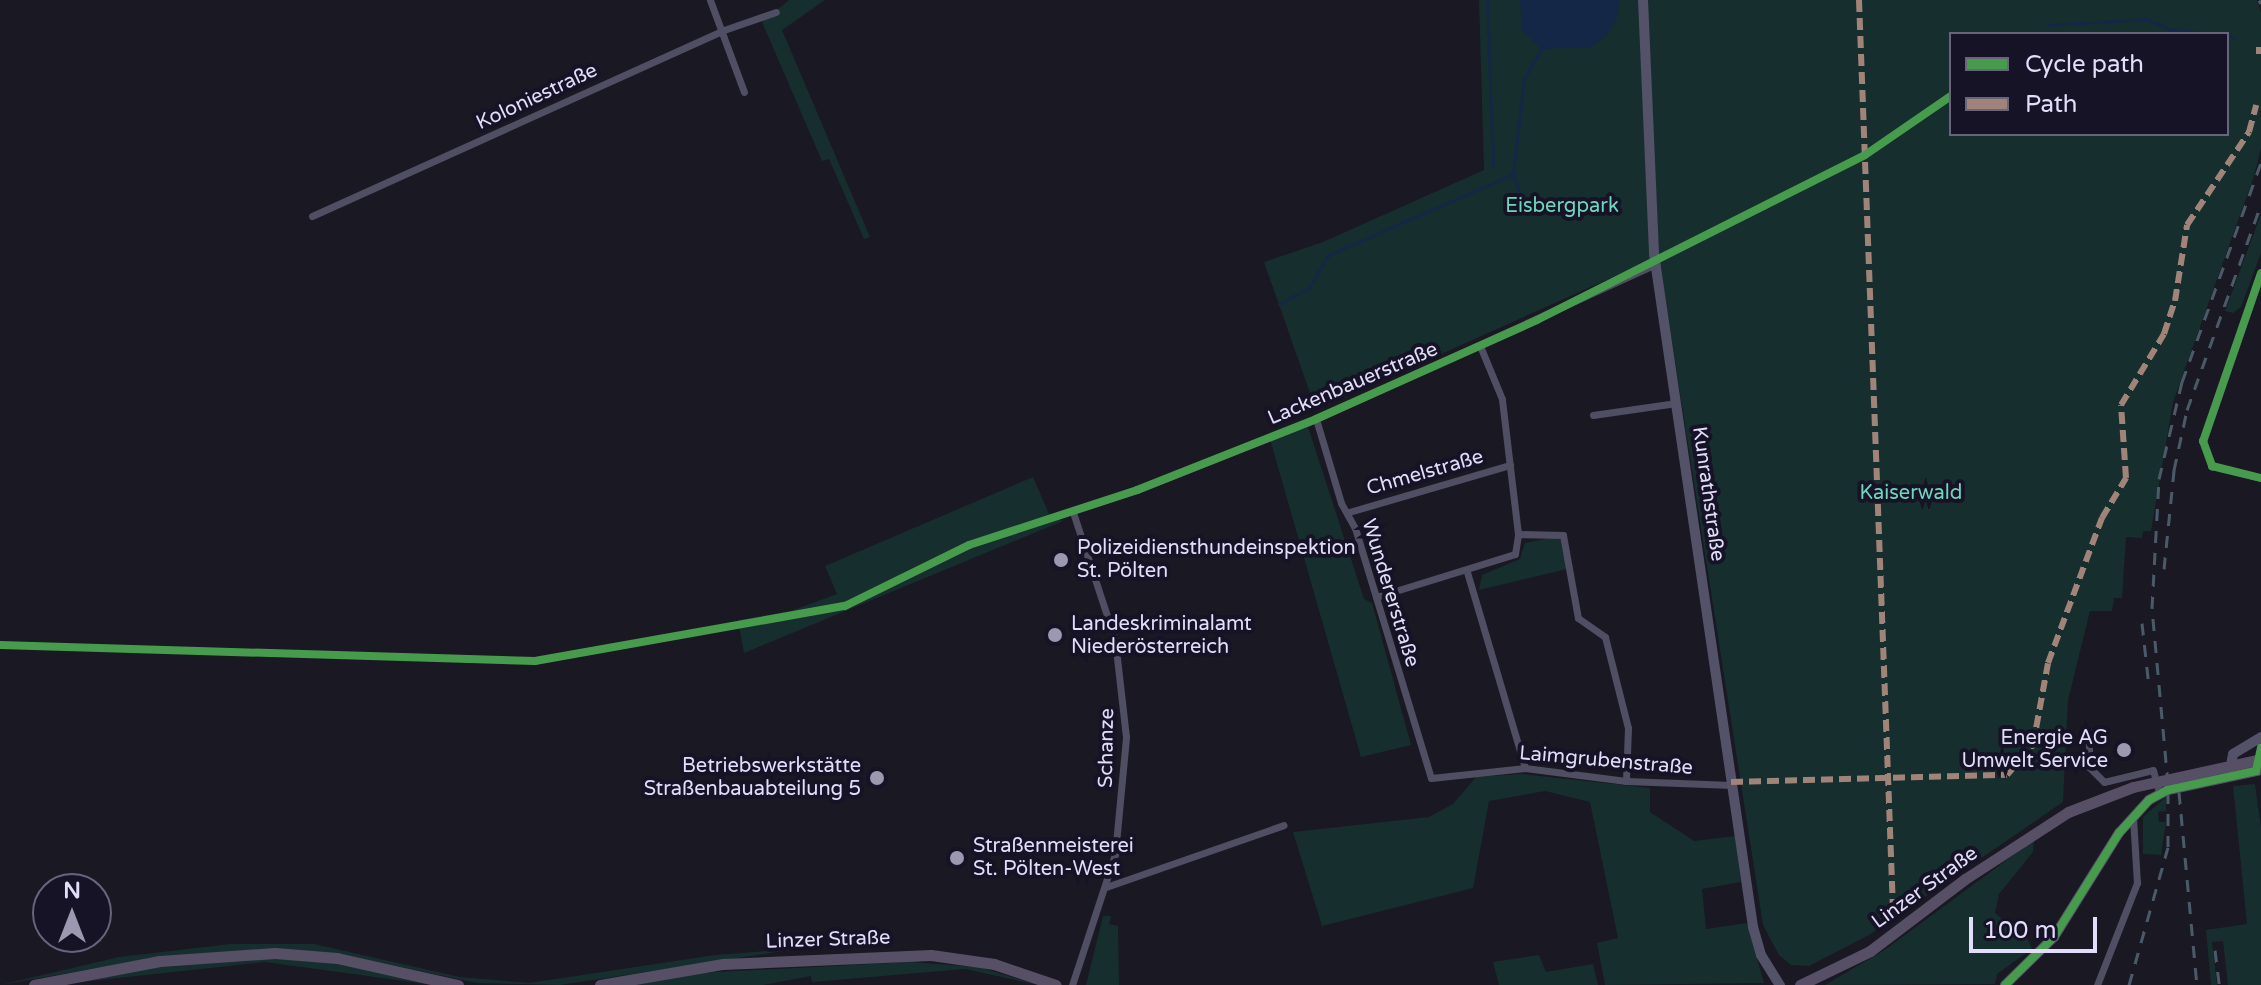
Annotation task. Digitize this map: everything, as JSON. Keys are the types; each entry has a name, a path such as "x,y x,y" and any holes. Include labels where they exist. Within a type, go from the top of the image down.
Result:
{"main road":[{"name":"Linzer Straße","path":"1800,985 1870,951 1965,879 2068,812 2133,787 2261,759"},
{"path":"34,985 160,961 275,953 337,958 458,985"},
{"name":"Linzer Straße","path":"600,985 723,964 911,955 981,961 1056,985"}],"street":[{"path":"710,0 744,92"},
{"name":"Kunrathstraße","path":"1643,0 1656,264 1756,942 1780,985"},
{"name":"Koloniestraße","path":"312,216 721,31 776,12"},
{"name":"Lackenbauerstraße","path":"1056,516 1316,419 1656,264"},
{"path":"2261,273 2203,441 2212,466 2261,478"},
{"path":"1376,597 1467,572 1515,554 1518,534 1502,399 1480,346"},
{"path":"1593,415 1676,403"},
{"name":"Wundererstraße","path":"1316,419 1341,503 1349,512 1431,778"},
{"name":"Chmelstraße","path":"1349,512 1510,465"},
{"name":"Schanze","path":"1072,985 1106,887 1123,795 1124,692 1110,617 1073,512"},
{"path":"1518,534 1563,535 1578,618 1605,637 1629,738 1626,781"},
{"path":"1467,572 1525,768"},
{"path":"2089,732 2089,767 2104,782 2153,770 2159,793"},
{"path":"2228,778 2233,754 2261,737"},
{"path":"2013,983 2054,937 2133,817 2159,793 2259,770 2261,748"},
{"name":"Laimgrubenstraße","path":"1431,778 1525,768 1626,781 1732,785"},
{"path":"2097,985 2137,883 2133,817"},
{"path":"1106,887 1284,825"}],"green space":[{"path":"789,0 825,0 782,30 870,237 864,239 829,159 822,161 762,22"},
{"name":"Eisbergpark","path":"1479,0 1640,0 1651,260 1316,410 1264,262 1323,242 1484,170"},
{"name":"Kaiserwald","path":"1647,0 2257,0 2261,13 2261,148 2254,176 2173,402 2151,531 2143,531 2142,538 2126,537 2122,598 2114,598 2112,611 2090,611 2068,700 2063,802 1869,935 1809,966 1791,965 1779,955 1763,925 1659,258"},
{"path":"2261,214 2261,253 2241,307 2233,313 2225,311"},
{"path":"1308,427 1364,599 1372,603 1411,745 1361,757 1270,439"},
{"path":"1033,477 1049,514 1063,521 744,653 738,620 791,611 837,594 825,566"},
{"path":"1555,537 1562,539 1567,569 1479,590 1482,575 1520,559 1525,543"},
{"path":"1521,774 1650,788 1650,812 1694,841 1735,836 1741,882 1702,889 1706,929 1747,923 1764,983 1605,985 1597,943 1618,938 1590,802 1545,791 1489,801 1473,888 1322,926 1293,832 1429,817 1453,804 1476,777"},
{"path":"2255,784 2261,828 2261,985 2228,985 2223,941 2212,942 2217,985 2211,985 2206,930 2247,924 2233,786"},
{"path":"2166,797 2166,811 2158,812 2159,822 2166,822 2161,855 2143,854 2143,817"},
{"path":"2034,840 2033,852 1999,894 1995,913 2028,940 2032,949 1997,974 1995,984 1825,985 1883,951"},
{"path":"1103,916 1111,916 1109,924 1118,926 1119,985 1086,985"},
{"path":"231,944 314,944 460,977 529,983 715,955 804,948 560,985 477,983 339,954 276,949 160,957 0,985 119,957"},
{"path":"1539,955 1546,972 1593,964 1598,985 1499,985 1493,962"},
{"path":"275,958 337,963 433,985 265,962 54,985 161,966"},
{"path":"910,962 979,967 1038,985 965,969 812,982 811,976 763,985 625,985 697,973"}],"water":[{"path":"1520,0 1619,0 1618,16 1606,36 1591,47 1541,49 1522,30"}],"waterway":[{"path":"1487,0 1493,166"},
{"path":"2048,25 2146,19 2170,29 2196,32"},
{"path":"2229,36 2235,38"},
{"path":"1279,304 1309,288 1328,255 1513,174 1524,79 1542,48"},
{"path":"1513,174 1522,201"}],"railway":[{"path":"2259,0 2261,4"},
{"path":"2129,985 2168,847 2168,784 2152,608 2159,479 2182,382 2261,163"},
{"path":"2164,569 2174,470 2187,410 2261,204"},
{"path":"2142,623 2149,686"},
{"path":"2179,792 2197,985"},
{"path":"2215,950 2219,985"}],"marked path":[{"path":"1859,0 1893,909"},
{"path":"2259,47 2259,54"},
{"path":"1731,782 2007,775 2033,745 2048,663 2102,518 2126,478 2121,405 2164,334 2175,301 2187,225 2249,132 2256,105"}],"cycle path":[{"path":"0,645 535,661 845,606 969,545 1137,490 1316,419 1537,320 1865,155 1949,97"},
{"path":"2261,273 2203,441 2212,466 2261,478"},
{"path":"2005,985 2054,937 2119,833 2149,800 2168,790 2256,771 2261,748"}],"place":[{"name":"Polizeidiensthundeinspektion St. Pölten","path":"1061,560"},
{"name":"Landeskriminalamt Niederösterreich","path":"1055,635"},
{"name":"Energie AG Umwelt Service","path":"2124,750"},
{"name":"Betriebswerkstätte Straßenbauabteilung 5","path":"877,778"},
{"name":"Straßenmeisterei St. Pölten-West","path":"957,858"}]}
